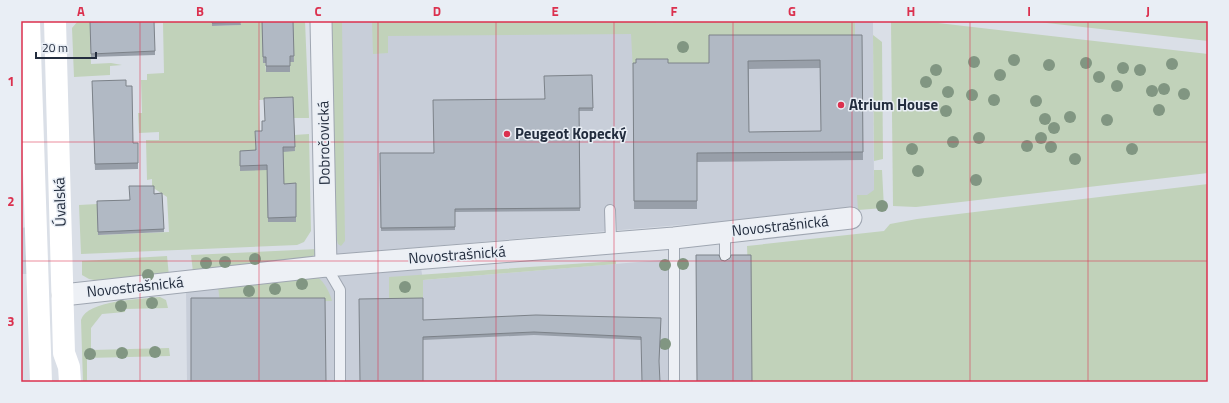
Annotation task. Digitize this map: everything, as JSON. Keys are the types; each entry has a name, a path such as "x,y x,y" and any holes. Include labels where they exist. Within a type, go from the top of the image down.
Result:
{"main road":[{"name":"Úvalská","path":"29,21 27,117 41,382"},
{"name":"Úvalská","path":"55,21 64,353 70,367 70,382"}],"street":[{"name":"Dobročovická","path":"321,21 326,266"},
{"name":"Novostrašnická","path":"63,295 326,266 674,238 852,218"}],"lane":[{"path":"610,210 611,243"},
{"path":"725,232 725,267"},
{"path":"674,238 674,382"},
{"path":"326,266 340,290 340,382"}],"shaded area":[{"path":"331,21 873,21 874,191 858,210 337,254"},
{"path":"27,227 28,274 21,274 21,228"},
{"path":"668,260 669,382 187,382 186,288 421,268 423,280"}],"green space":[{"path":"78,21 212,21 212,26 240,25 240,21 262,21 266,72 290,71 290,62 294,62 293,21 305,21 309,118 294,118 293,102 276,99 259,100 260,136 283,152 294,135 309,134 311,231 304,242 297,245 81,254 79,205 97,204 98,235 169,232 167,197 152,187 152,179 147,180 146,140 159,140 159,132 139,133 138,113 142,113 141,80 147,80 147,74 164,73 163,23 90,26 91,64 111,63 122,65 110,66 110,75 74,77 72,28"},
{"path":"331,21 342,21 345,241 341,246 338,244 337,240"},
{"path":"372,21 656,21 656,23 673,23 673,21 855,21 855,43 709,44 709,71 633,71 631,34 388,36 388,53 373,54"},
{"path":"891,21 938,23 1208,54 1208,173 916,207 893,206"},
{"path":"1029,21 1208,21 1208,41"},
{"path":"873,35 882,42 883,159 874,161"},
{"path":"874,170 882,170 884,208 858,210 857,195 867,195 874,190"},
{"path":"1208,184 1208,382 752,382 747,246 884,231 890,224 917,219"},
{"path":"318,249 316,254 308,259 193,272 191,255"},
{"path":"167,256 169,276 99,281 89,279 82,275 82,261"},
{"path":"616,261 616,264 423,280 423,302 389,302 389,277"},
{"path":"317,277 322,281 330,294 332,301 220,302 218,287"},
{"path":"160,297 166,300 168,308 125,309 125,312 102,314 91,328 91,350 169,348 170,356 87,358 87,382 83,382 81,320 85,313 104,304"}],"building":[{"path":"154,21 155,51 91,54 90,22"},
{"path":"212,21 240,21 241,22 212,23"},
{"path":"262,21 293,21 294,56 290,56 290,66 266,66 266,57 263,57"},
{"path":"709,35 862,35 863,152 697,153 697,201 634,201 633,63 636,63 636,59 668,59 668,63 709,63","holes":["820,60 821,131 749,132 748,61"]},
{"name":"Peugeot Kopecký","path":"592,75 593,108 579,108 580,208 455,209 455,227 381,228 380,153 434,153 433,100 545,99 544,76"},
{"path":"126,80 126,86 132,86 133,143 138,143 138,163 95,164 92,81"},
{"path":"293,97 295,147 283,147 284,184 296,183 296,217 268,218 267,165 240,166 240,151 256,150 255,131 262,131 262,121 265,121 264,98"},
{"path":"129,186 154,186 154,194 162,193 164,229 98,232 97,201 130,200"},
{"path":"696,255 719,255 721,260 725,261 730,258 731,255 751,255 752,382 697,382"},
{"path":"191,298 325,298 326,382 191,382"},
{"path":"423,298 423,320 536,315 661,318 659,361 660,382 642,382 641,337 534,332 423,337 423,382 360,382 359,299"}],"place":[{"name":"Atrium House","path":"841,105"},
{"name":"Peugeot Kopecký","path":"507,134"}]}
